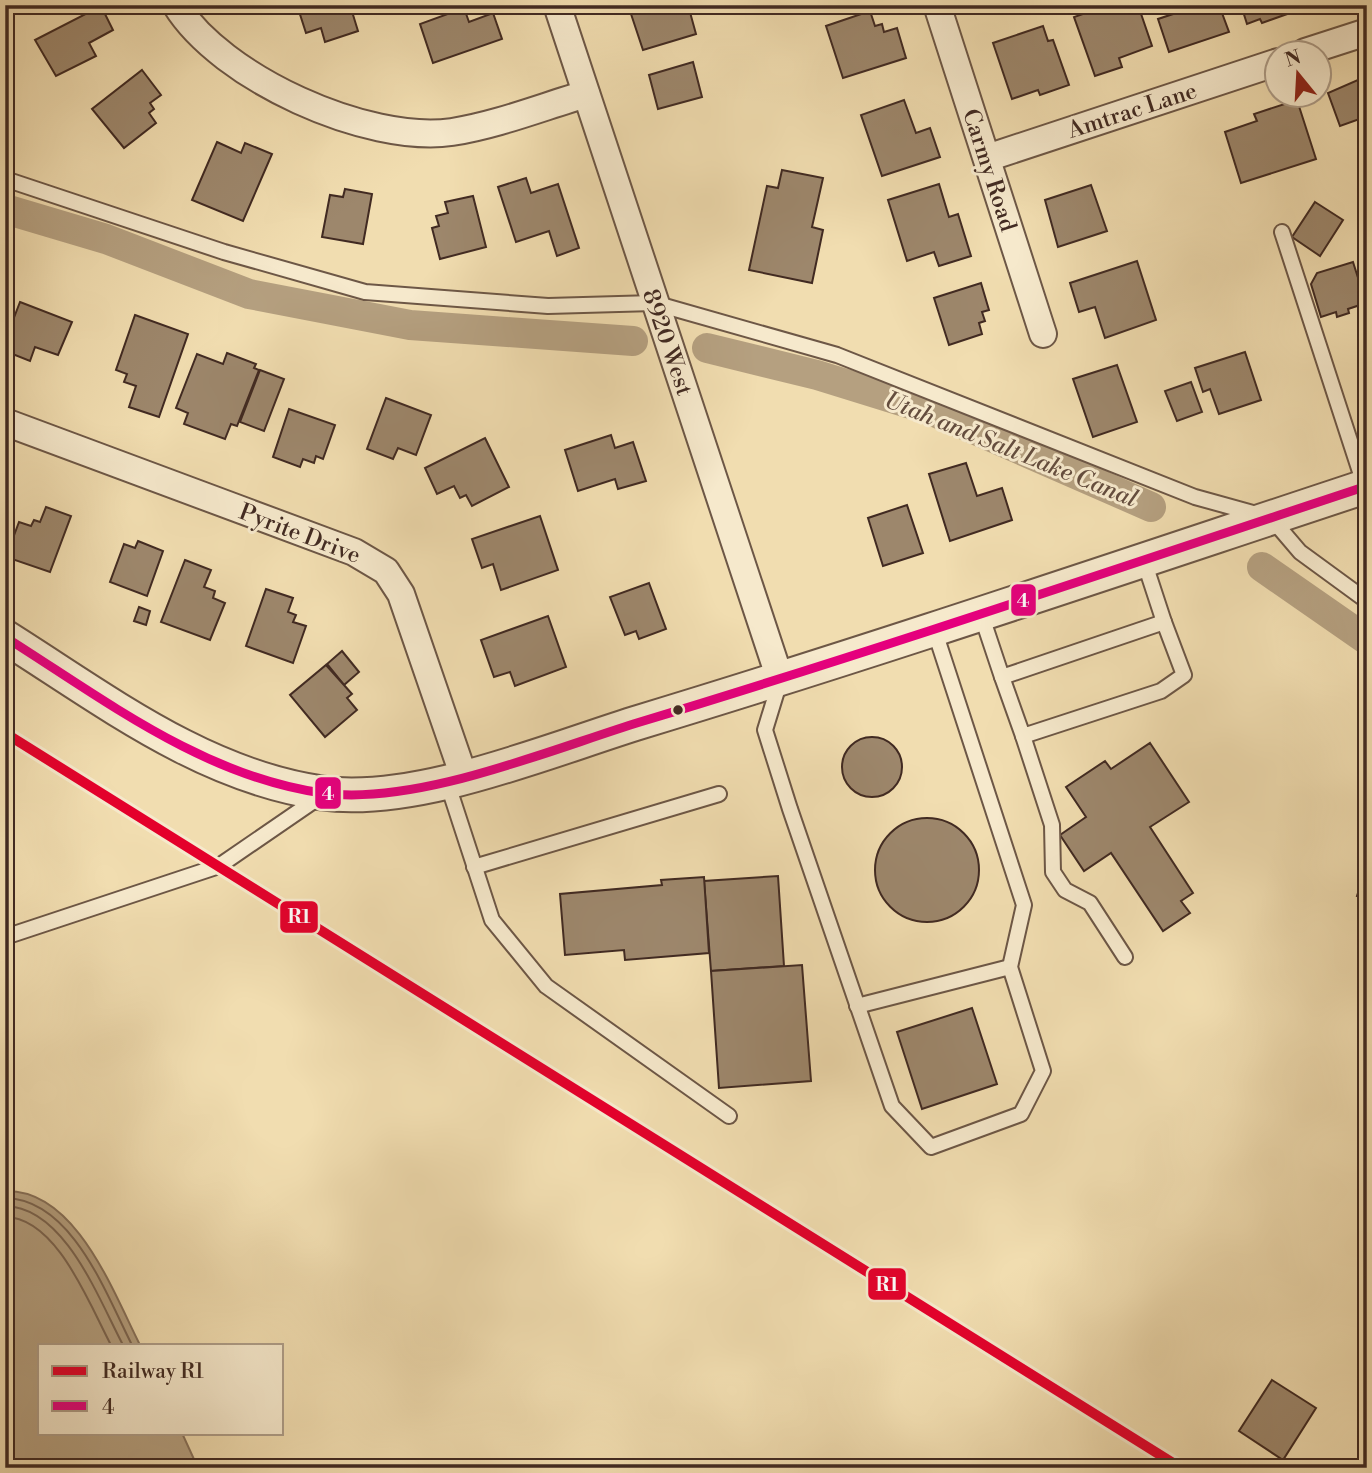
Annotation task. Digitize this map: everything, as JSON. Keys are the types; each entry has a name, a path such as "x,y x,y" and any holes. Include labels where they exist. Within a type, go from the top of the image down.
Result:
{"street":[{"path":"176,5 203,40 235,66 333,113 395,131 451,132 586,94"},
{"name":"8920 West","path":"557,5 780,679"},
{"name":"Carmy Road","path":"937,5 1043,334"},
{"path":"1334,43 1367,32"},
{"name":"Amtrac Lane","path":"986,158 1264,67"},
{"name":"Pyrite Drive","path":"5,422 354,552 386,571 407,608 455,779"},
{"path":"5,637 150,728 205,758 260,780 326,793 376,793 455,779 780,679 1366,488"}],"lane":[{"path":"5,179 224,252 365,292 548,306 654,303 838,355 1195,497 1267,519 1300,552 1367,601"},
{"path":"1282,232 1366,488"},
{"path":"1023,736 1161,691 1184,674 1143,560"},
{"path":"981,614 1052,825 1053,872 1065,890 1090,903 1125,957"},
{"path":"1002,677 1164,622"},
{"path":"780,679 765,730 892,1106 931,1147 1021,1114 1043,1071 1010,967 1024,905 934,629"},
{"path":"455,779 474,867 492,920 545,986 729,1116"},
{"path":"5,937 219,866 326,793"},
{"path":"474,867 719,794"},
{"path":"857,1006 1010,967"}],"water":[{"path":"5,1191 30,1195 52,1207 72,1225 104,1272 140,1344 38,1344 38,1434 182,1434 198,1468 8,1468 5,1454"}],"building":[{"path":"297,5 350,5 358,31 325,42 321,28 306,33"},
{"path":"660,5 688,5 696,34 643,50 631,14"},
{"path":"1109,5 1138,5 1152,46 1119,58 1122,67 1095,76 1074,17"},
{"path":"1170,5 1219,5 1229,32 1169,52 1158,19 1173,14"},
{"path":"1241,5 1298,5 1289,8 1290,13 1262,23 1260,19 1247,24"},
{"path":"101,6 113,30 89,43 96,56 56,76 35,40"},
{"path":"464,8 469,22 493,13 502,39 433,63 420,24"},
{"path":"870,11 875,26 882,24 884,32 897,28 906,58 843,78 826,26"},
{"path":"1043,26 1048,41 1053,40 1069,85 1040,95 1038,90 1012,99 993,43"},
{"path":"693,62 702,97 658,109 649,75"},
{"path":"142,70 161,95 150,103 154,109 149,113 156,123 124,148 92,109"},
{"path":"1367,76 1367,123 1365,117 1340,126 1333,108 1334,90"},
{"path":"904,100 916,133 930,128 940,157 882,176 861,115"},
{"path":"1272,108 1300,108 1316,159 1241,183 1225,132 1257,121 1254,114"},
{"path":"217,142 241,153 245,143 272,154 243,221 192,200"},
{"path":"782,170 823,178 812,227 823,230 812,283 749,270 767,186 778,188"},
{"path":"526,178 531,193 558,184 579,248 557,256 549,231 516,242 498,187"},
{"path":"939,184 949,217 958,214 971,256 939,266 934,252 907,261 888,200"},
{"path":"1091,185 1107,231 1058,247 1045,200"},
{"path":"345,189 372,194 363,244 322,237 330,195 343,197"},
{"path":"473,196 486,247 440,259 432,228 439,226 436,216 448,213 445,202"},
{"path":"1315,202 1343,220 1320,256 1292,237"},
{"path":"1137,261 1156,320 1105,338 1095,307 1079,312 1070,283"},
{"path":"1353,262 1366,303 1348,309 1349,313 1337,317 1336,312 1321,317 1311,284 1317,273"},
{"path":"981,283 989,310 982,312 985,321 979,323 982,334 949,345 934,298"},
{"path":"20,302 72,322 58,355 35,347 30,361 5,351 5,341"},
{"path":"135,315 188,334 159,417 129,407 136,386 124,382 127,374 116,370"},
{"path":"1245,352 1261,400 1219,414 1210,389 1203,392 1195,368"},
{"path":"227,353 256,364 254,368 259,370 237,426 231,424 225,439 184,424 188,413 176,408 197,354 223,364"},
{"path":"1117,365 1137,422 1093,437 1073,379"},
{"path":"260,370 284,379 264,431 240,422"},
{"path":"1191,382 1202,412 1177,421 1165,391"},
{"path":"386,398 431,415 416,455 398,448 393,459 367,449"},
{"path":"289,409 335,425 323,459 316,456 314,463 303,459 300,467 273,457"},
{"path":"611,435 615,448 633,442 646,481 618,489 615,479 578,491 565,450"},
{"path":"485,438 509,487 472,506 466,495 460,498 454,486 437,494 425,468"},
{"path":"966,463 977,496 1002,488 1012,520 950,541 929,474"},
{"path":"907,505 923,553 883,566 868,518"},
{"path":"46,507 71,516 50,572 6,557 19,522 31,526 34,520 40,522"},
{"path":"540,516 558,570 501,590 493,564 482,568 472,539"},
{"path":"138,541 163,551 147,596 110,582 124,544 135,548"},
{"path":"185,560 211,570 204,587 215,591 213,598 225,603 210,640 161,622"},
{"path":"649,583 666,629 639,639 636,631 625,635 610,597"},
{"path":"266,589 293,598 288,612 296,615 293,622 306,626 293,663 246,646"},
{"path":"139,607 150,611 146,625 134,621"},
{"path":"548,616 566,667 515,686 510,672 494,677 481,640"},
{"path":"342,651 359,672 344,685 327,664"},
{"path":"326,665 352,694 347,698 357,710 325,737 290,695"},
{"path":"866,737 878,737 897,750 902,767 900,779 889,792 878,797 866,797 847,784 842,773 842,761 855,742"},
{"path":"1150,743 1189,802 1150,827 1193,893 1181,901 1190,913 1163,931 1111,853 1084,871 1060,835 1086,817 1066,787 1105,761 1111,769"},
{"path":"927,818 947,822 964,833 975,850 979,870 975,890 964,907 947,918 927,922 907,918 890,907 879,890 875,870 879,850 890,833 907,822"},
{"path":"1367,838 1367,898 1357,896 1366,868 1359,866"},
{"path":"778,876 784,966 711,971 704,881"},
{"path":"704,877 709,953 625,960 624,950 565,955 560,894 662,885 661,880"},
{"path":"802,965 811,1081 719,1088 711,971"},
{"path":"972,1008 997,1084 922,1109 897,1032"},
{"path":"1272,1380 1316,1408 1283,1460 1239,1431"}],"waterway":[{"name":"Utah and Salt Lake Canal","path":"5,209 106,239 249,294 410,325 633,341"},
{"name":"Utah and Salt Lake Canal","path":"707,348 817,375 930,410 1151,507"},
{"name":"Utah and Salt Lake Canal","path":"1262,567 1367,640"}],"rail line":[{"name":"R1","path":"5,733 1181,1468"}],"transit line":[{"name":"4","path":"5,637 156,732 236,770 278,784 322,793 359,795 399,791 440,784 524,760 913,636 1367,486"}]}
